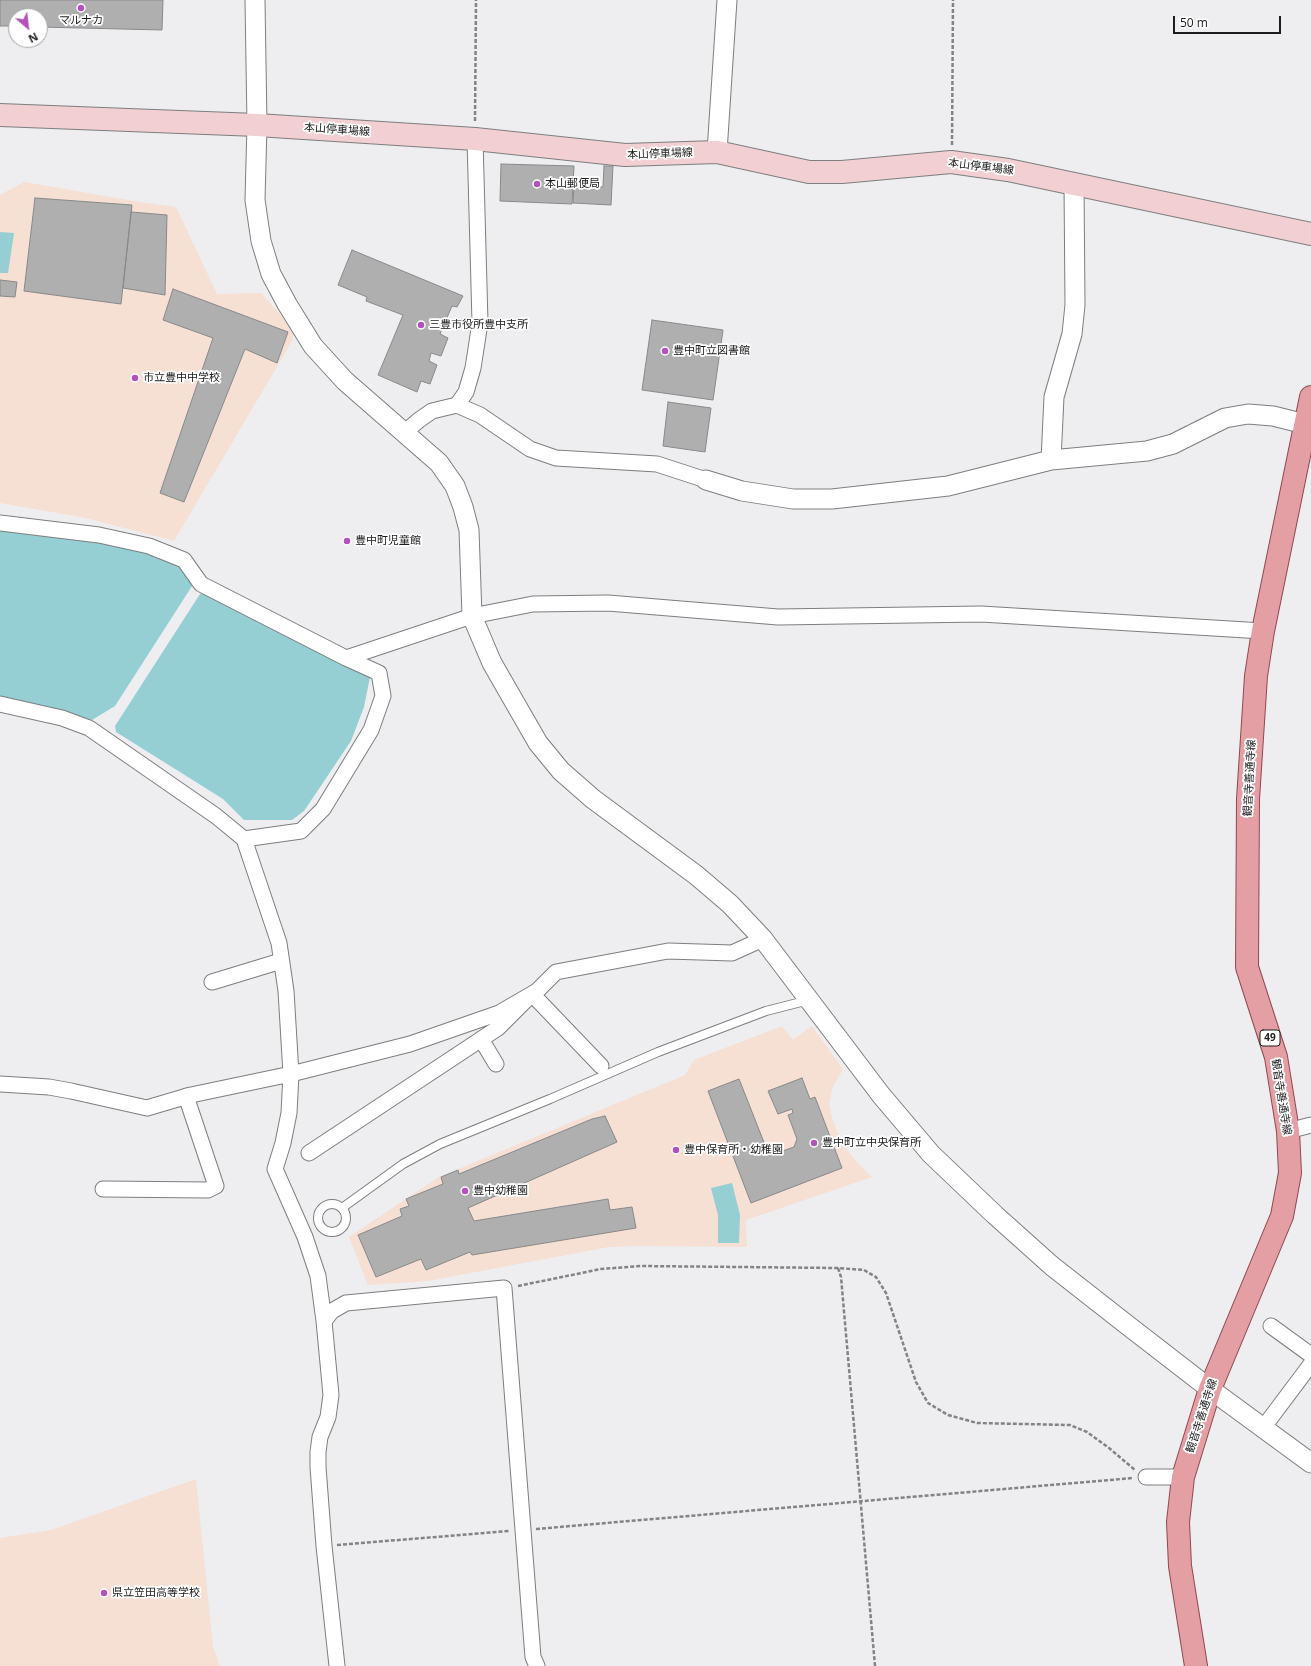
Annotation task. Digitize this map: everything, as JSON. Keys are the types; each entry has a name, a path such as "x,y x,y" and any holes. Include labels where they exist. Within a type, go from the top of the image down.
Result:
{"main road":[{"name":"本山停車場線","path":"0,115 257,125 475,139 625,155 717,152 809,172 842,172 951,162 1008,170 1311,234"},
{"name":"観音寺善通寺線","path":"1196,1666 1180,1566 1178,1522 1183,1477 1210,1389 1282,1216 1290,1172 1288,1131 1276,1057 1247,967 1248,799 1256,676 1311,397"}],"street":[{"path":"255,0 257,125 255,200 261,241 271,274 287,304 313,346 345,381 406,432 439,463 455,486 463,507 469,530 472,616 492,664 538,743 561,771 593,799 696,875 730,904 763,939 810,999 881,1095 931,1154 995,1216 1052,1266 1210,1389 1311,1463"},
{"path":"717,152 727,0"},
{"path":"457,405 466,392 473,368 480,323 475,139"},
{"path":"1051,460 1054,397 1072,334 1075,305 1074,184"},
{"path":"406,432 432,411 457,405 480,415 530,449 556,458 657,464 742,491 793,498 832,499 948,486 1051,460 1147,451 1173,444 1225,418 1248,414 1273,416 1305,424"},
{"path":"0,523 99,535 149,546 184,560 201,584 346,658 379,673 383,696 371,730 322,809 301,831 244,839"},
{"path":"346,658 472,616 534,604 608,603 778,617 981,614 1264,631"},
{"path":"0,704 62,718 89,728 216,816 244,839 279,943 286,991 291,1074 288,1113 283,1143 275,1169 306,1237 318,1276 324,1321 331,1395 328,1417 320,1437 318,1467 336,1666"},
{"path":"309,1153 498,1028 556,972 668,951 732,954 763,939"},
{"path":"212,982 281,961"},
{"path":"532,994 601,1066"},
{"path":"0,1084 71,1090 146,1108 186,1096 291,1074 410,1044 499,1013 532,994"},
{"path":"481,1039 496,1064"},
{"path":"103,1189 208,1190 216,1186 186,1096"},
{"path":"1288,1131 1311,1124"},
{"path":"324,1321 332,1311 346,1303 504,1288 533,1657 537,1666"},
{"path":"1271,1326 1311,1355"},
{"path":"1263,1428 1311,1364"},
{"path":"1144,1477 1183,1477"}],"lane":[{"path":"342,1208 403,1164 440,1144 550,1099 658,1052 766,1011 810,999"}],"path":[{"path":"475,139 476,0"},
{"path":"951,162 953,0"},
{"path":"504,1288 601,1269 641,1266 838,1268 864,1270 876,1277 886,1293 916,1382 928,1403 948,1415 977,1423 1070,1425 1087,1432 1144,1477"},
{"path":"838,1268 841,1277 875,1666"},
{"path":"324,1546 1144,1477"}],"shaded area":[{"name":"市立豊中中学校","path":"24,182 176,207 217,294 261,293 295,331 291,343 174,541 86,518 0,503 0,195"},
{"name":"豊中保育所・幼稚園","path":"782,1026 793,1040 812,1026 843,1069 832,1089 829,1104 833,1121 841,1141 853,1158 872,1177 746,1220 747,1247 609,1247 428,1281 368,1285 349,1237 439,1177 685,1075 694,1060"},
{"name":"県立笠田高等学校","path":"196,1479 213,1647 220,1666 0,1666 0,1538 51,1530"}],"water":[{"path":"0,232 14,233 8,273 0,273"},
{"path":"0,530 112,544 158,554 181,566 194,583 115,706 92,720 45,706 0,698"},
{"path":"208,591 370,677 364,707 351,741 304,811 292,820 244,820 223,799 116,732 115,726 200,594"},
{"path":"732,1183 740,1215 739,1243 718,1243 718,1215 711,1188"}],"building":[{"name":"マルナカ","path":"0,0 163,0 162,30 48,27 48,8 8,8 8,26 0,26"},
{"path":"501,164 574,166 572,204 500,201"},
{"path":"604,166 613,166 611,205 573,203 574,186 603,187"},
{"path":"35,198 132,205 121,304 24,291"},
{"path":"131,212 167,215 165,295 123,288"},
{"name":"三豊市役所豊中支所","path":"352,250 463,296 457,307 452,306 440,334 448,338 441,356 431,353 429,361 437,365 430,384 421,381 417,392 378,375 403,315 366,301 367,297 338,285"},
{"path":"0,280 17,282 15,297 0,296"},
{"path":"173,289 288,332 277,363 245,349 184,502 160,493 213,338 163,320"},
{"path":"652,320 723,330 713,400 642,390"},
{"path":"668,402 711,408 705,452 663,446"},
{"name":"豊中町立中央保育所","path":"802,1078 810,1099 815,1097 842,1168 751,1203 708,1091 739,1079 767,1150 774,1154 794,1147 797,1139 788,1115 793,1113 792,1109 778,1114 768,1091"},
{"name":"豊中幼稚園","path":"605,1116 617,1142 468,1208 474,1221 608,1199 610,1210 632,1207 636,1228 472,1255 470,1252 426,1270 421,1259 376,1277 358,1235 402,1216 400,1209 409,1206 406,1199 443,1184 441,1177 458,1170 459,1174 592,1119"}],"place":[{"name":"マルナカ","path":"81,8"},
{"name":"本山郵便局","path":"537,184"},
{"name":"三豊市役所豊中支所","path":"421,325"},
{"name":"豊中町立図書館","path":"665,351"},
{"name":"市立豊中中学校","path":"135,378"},
{"name":"豊中町児童館","path":"347,541"},
{"name":"豊中町立中央保育所","path":"814,1143"},
{"name":"豊中保育所・幼稚園","path":"676,1150"},
{"name":"豊中幼稚園","path":"465,1191"},
{"name":"県立笠田高等学校","path":"104,1593"}]}
